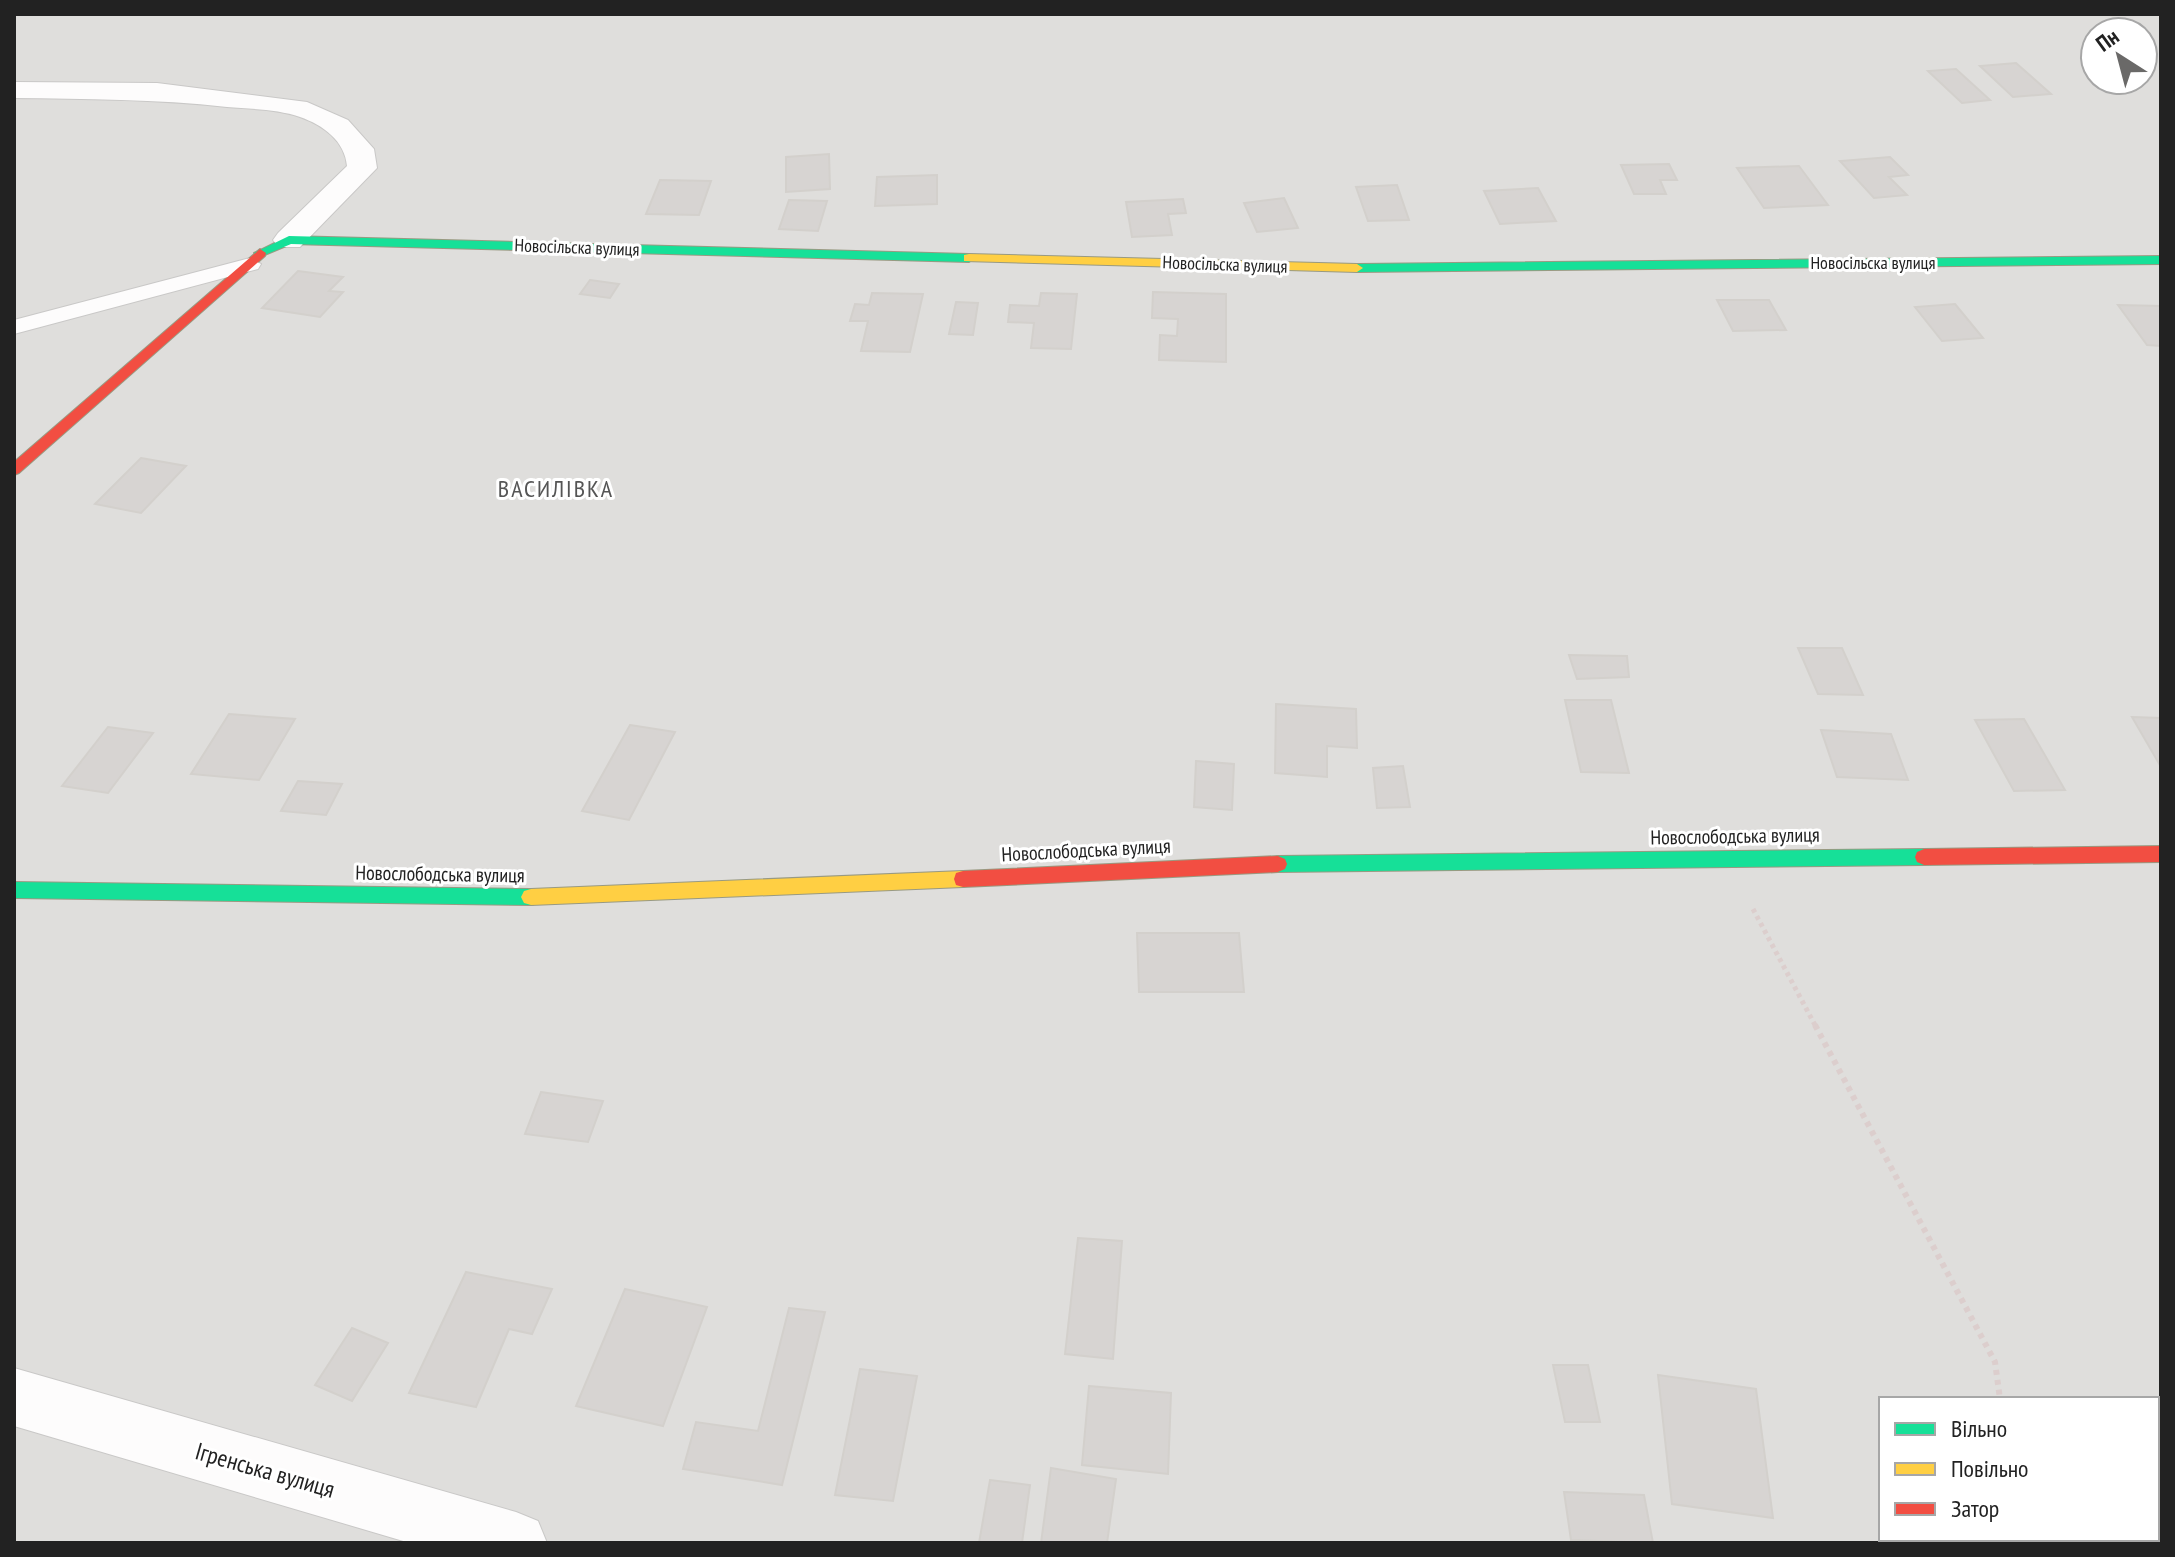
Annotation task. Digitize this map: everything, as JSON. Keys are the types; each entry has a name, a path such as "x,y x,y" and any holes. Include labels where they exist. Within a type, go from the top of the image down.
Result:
{"street":[{"path":"14,90 157,91 307,110 338,126 360,149 362,168 289,240 265,248 14,470"},
{"name":"Новосільска вулиця","path":"289,240 1364,268 2161,260"},
{"name":"Новослободська вулиця","path":"14,890 534,897 862,885 1237,864 2161,854"},
{"name":"Ігренська вулиця","path":"14,1397 516,1543"}],"lane":[{"path":"14,327 250,264"}],"path":[{"path":"1726,858 1995,1362 2000,1397"}],"shaded area":[{"path":"14,14 2161,14 2161,1543 14,1543"}],"building":[{"path":"2016,63 2051,94 2013,97 1980,66"},
{"path":"1956,69 1990,100 1962,103 1928,71"},
{"path":"829,154 830,189 786,192 786,157"},
{"path":"1890,157 1908,175 1889,177 1907,195 1874,198 1840,161"},
{"path":"1669,164 1677,180 1660,180 1666,194 1634,194 1621,165"},
{"path":"1799,166 1828,205 1764,208 1737,168"},
{"path":"937,175 937,204 875,206 877,177"},
{"path":"660,180 711,181 699,215 646,214"},
{"path":"1397,185 1409,220 1368,221 1356,187"},
{"path":"1538,188 1556,221 1500,224 1484,191"},
{"path":"1284,198 1298,228 1257,232 1244,203"},
{"path":"1183,199 1186,213 1168,214 1172,235 1132,237 1126,202"},
{"path":"789,200 827,201 818,231 779,229"},
{"path":"298,271 343,277 329,291 343,292 320,317 262,308"},
{"path":"590,280 619,284 610,298 580,294"},
{"path":"1153,292 1226,294 1226,362 1159,360 1160,335 1177,336 1178,319 1152,318"},
{"path":"872,293 923,294 910,352 861,351 868,321 850,321 855,304 869,305"},
{"path":"1041,293 1077,294 1071,349 1031,348 1034,323 1008,322 1010,305 1039,306"},
{"path":"1717,300 1769,300 1786,330 1733,331"},
{"path":"956,302 978,303 973,335 949,334"},
{"path":"1955,304 1983,338 1942,341 1915,307"},
{"path":"2118,305 2161,306 2161,346 2147,345"},
{"path":"141,458 186,466 141,513 95,504"},
{"path":"1798,648 1842,648 1863,695 1818,694"},
{"path":"1569,655 1627,656 1629,677 1577,679"},
{"path":"1565,700 1611,700 1629,773 1581,772"},
{"path":"1276,704 1356,709 1357,748 1327,746 1327,777 1275,773"},
{"path":"229,714 295,719 259,780 191,774"},
{"path":"2132,717 2161,718 2161,767"},
{"path":"2024,719 2065,790 2014,791 1975,720"},
{"path":"630,725 675,732 629,820 582,811"},
{"path":"108,727 153,733 108,793 62,786"},
{"path":"1821,730 1891,734 1908,780 1837,777"},
{"path":"1196,761 1234,764 1232,810 1194,807"},
{"path":"1403,766 1410,807 1377,808 1373,768"},
{"path":"298,781 342,784 326,815 281,811"},
{"path":"1137,933 1239,933 1244,992 1139,992"},
{"path":"541,1092 603,1101 588,1142 525,1134"},
{"path":"1078,1238 1122,1241 1113,1359 1065,1354"},
{"path":"466,1272 552,1289 532,1334 509,1329 476,1407 409,1393"},
{"path":"625,1289 707,1307 663,1426 576,1406"},
{"path":"789,1308 825,1312 782,1485 683,1469 696,1422 758,1431"},
{"path":"352,1328 388,1343 352,1401 315,1385"},
{"path":"1553,1365 1588,1365 1600,1422 1565,1422"},
{"path":"860,1369 917,1376 893,1501 835,1495"},
{"path":"1658,1375 1756,1389 1773,1518 1672,1504"},
{"path":"1089,1386 1171,1393 1168,1474 1082,1465"},
{"path":"1051,1468 1116,1479 1107,1543 1041,1543"},
{"path":"990,1480 1030,1485 1022,1543 979,1543"},
{"path":"1564,1492 1644,1495 1653,1543 1571,1540"}],"traffic: fast":[{"path":"260,253 289,240 969,258"},
{"path":"1357,268 2161,260"},
{"path":"1278,864 1924,857"},
{"path":"14,890 531,897"}],"traffic: slow":[{"path":"969,258 1357,268"},
{"path":"531,897 963,879"}],"traffic: jam":[{"path":"14,470 260,253"},
{"path":"1924,857 2161,854"},
{"path":"963,879 1278,864"}],"district":[{"name":"ВАСИЛІВКА","path":"556,488"}]}
